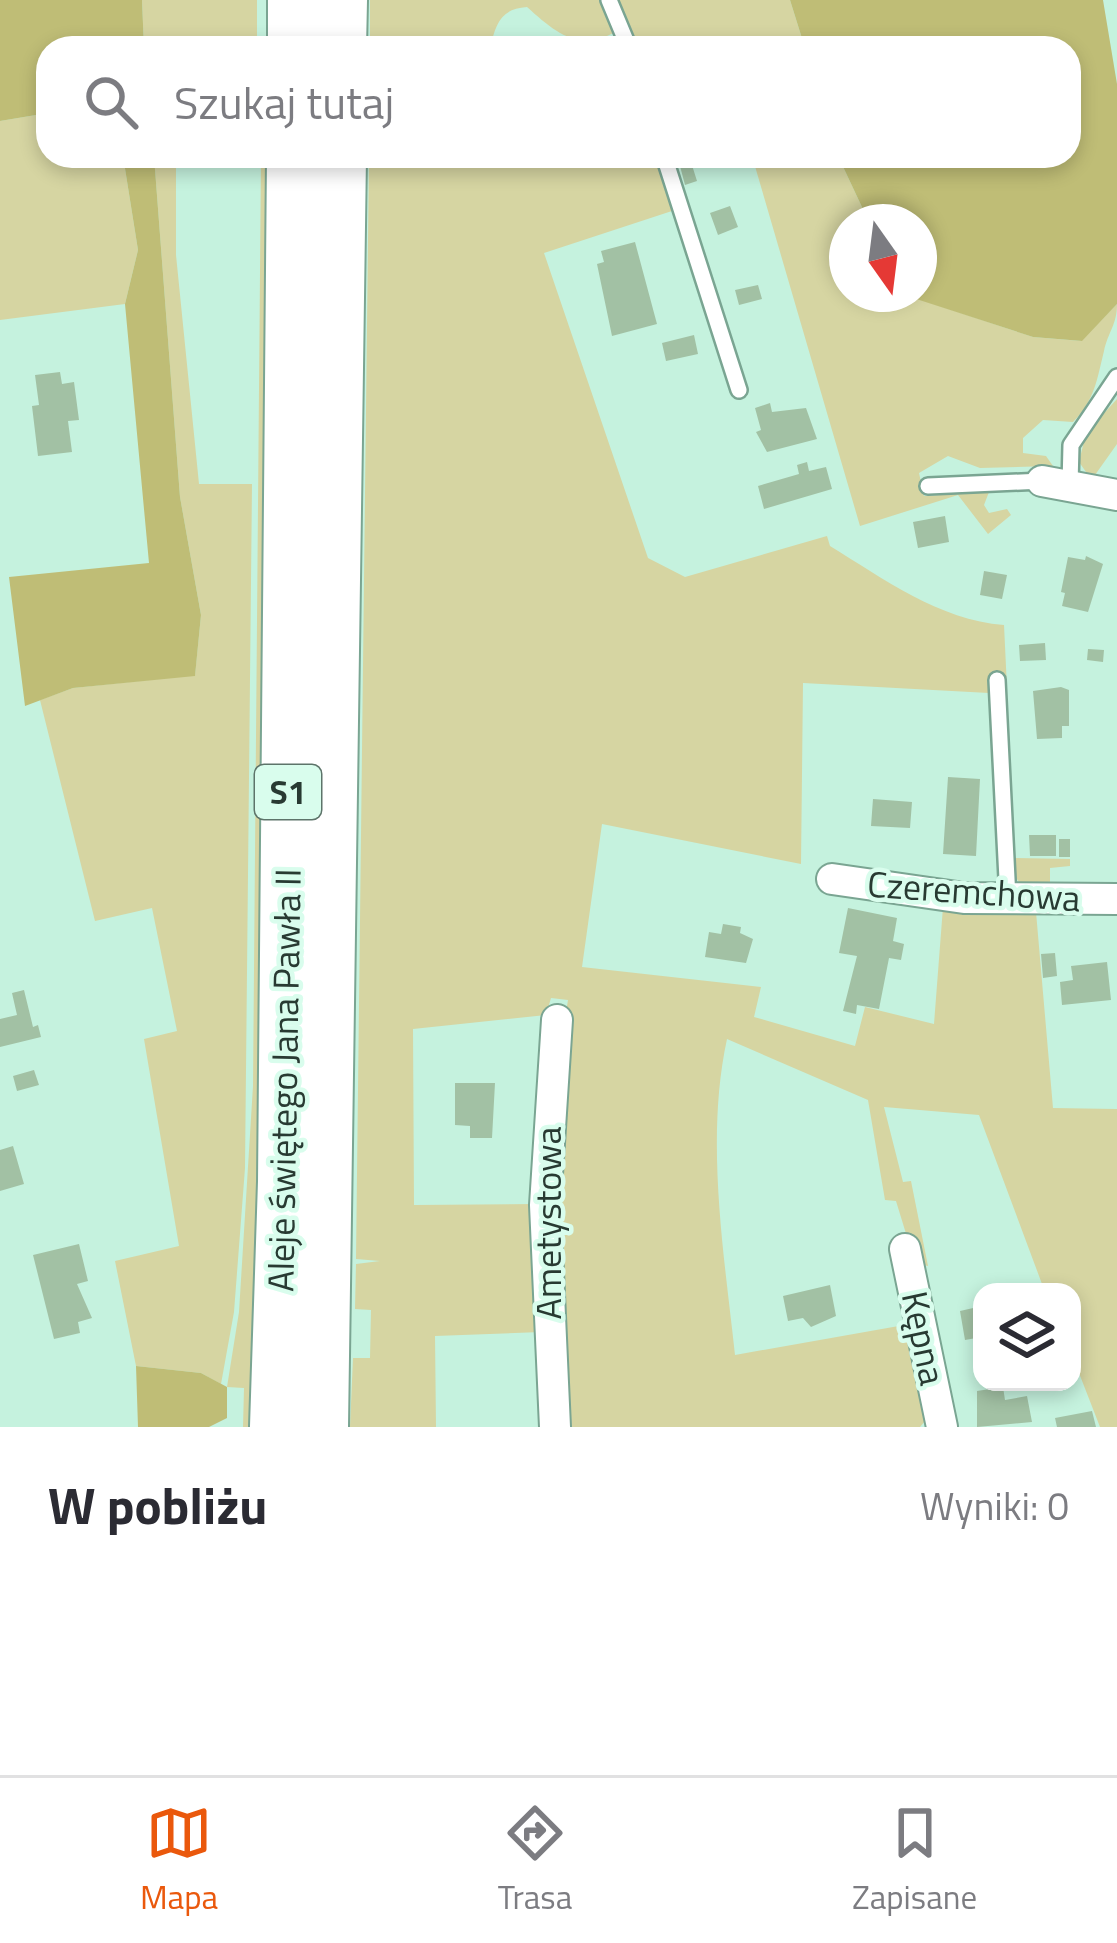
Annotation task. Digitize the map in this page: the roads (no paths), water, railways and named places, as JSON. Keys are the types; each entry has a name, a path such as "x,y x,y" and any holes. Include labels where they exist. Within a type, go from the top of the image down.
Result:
{"highway":[{"path":"295,0 295,36"},
{"path":"339,36 340,0"},
{"name":"Aleje świętego Jana Pawła II","path":"277,1427 285,1182 294,168"},
{"name":"Aleje świętego Jana Pawła II","path":"321,1427 339,168"}],"street":[{"path":"1056,483 1117,495"},
{"name":"Czeremchowa","path":"832,879 1008,899 1117,899"},
{"name":"Ametystowa","path":"555,1427 545,1205 557,1019"},
{"name":"Kępna","path":"904,1249 942,1427"}],"lane":[{"path":"609,0 624,36"},
{"path":"668,168 739,390"},
{"path":"928,486 1056,483 1071,445 1117,377"},
{"path":"998,680 1008,899"}]}
